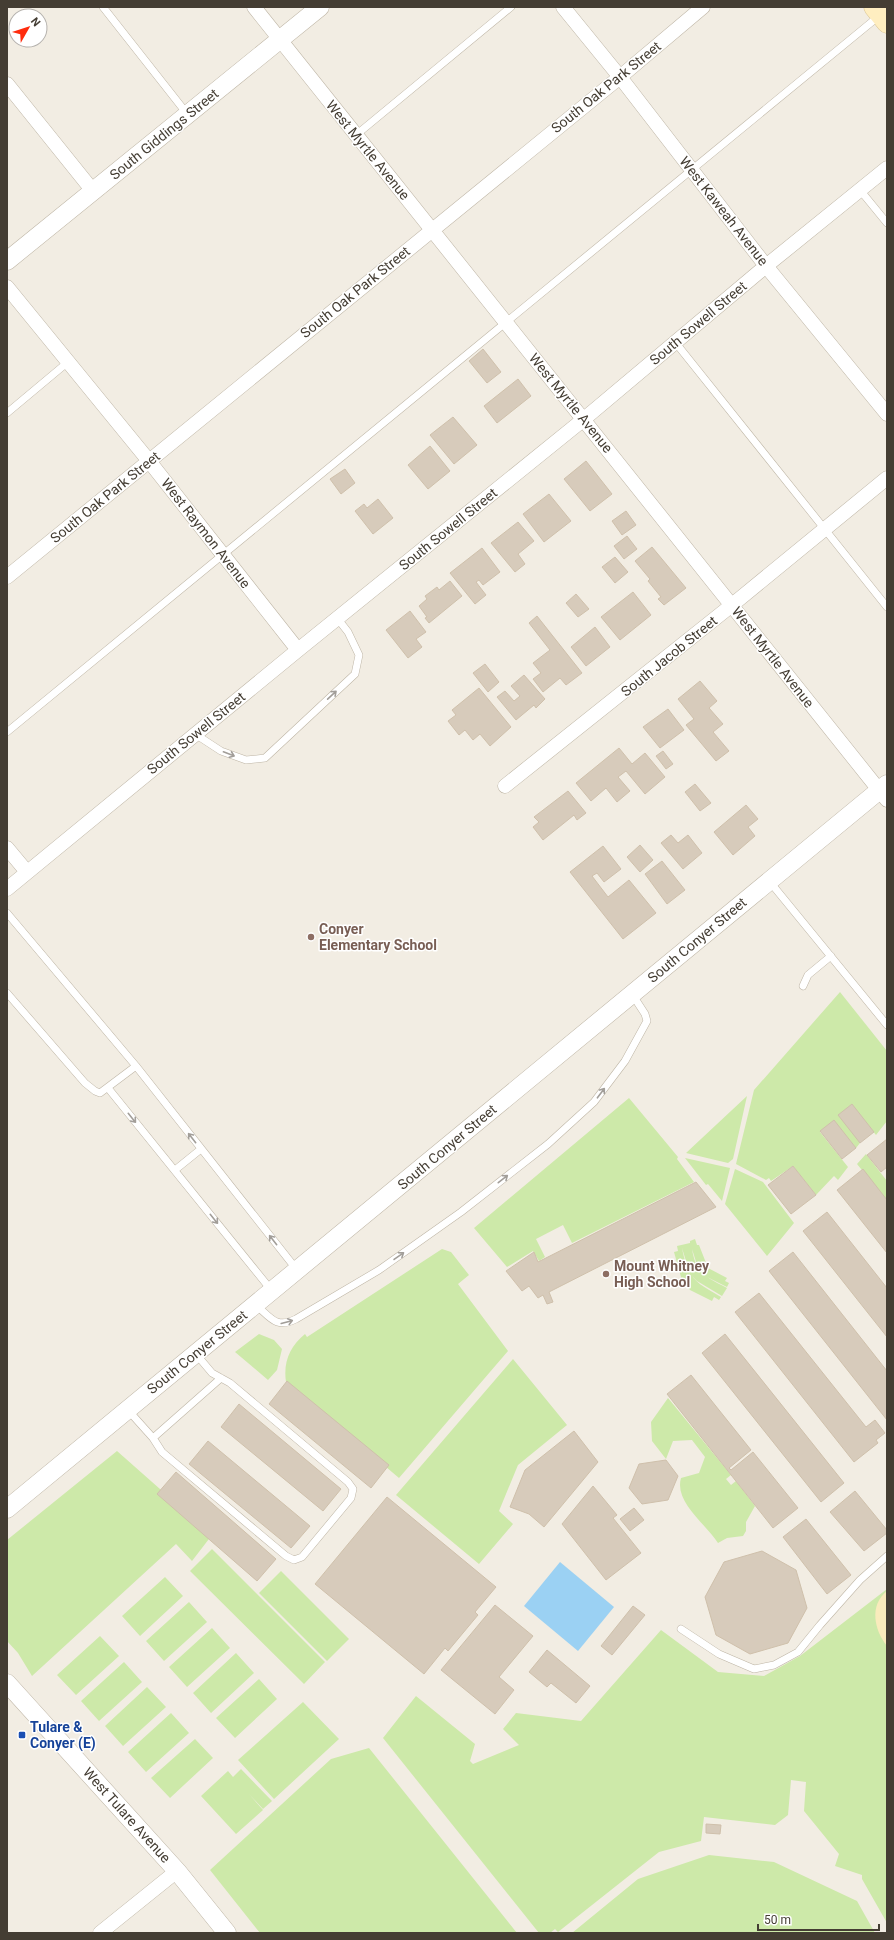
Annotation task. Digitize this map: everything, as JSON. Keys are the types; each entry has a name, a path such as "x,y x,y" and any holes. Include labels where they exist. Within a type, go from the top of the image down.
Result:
{"street":[{"name":"West Myrtle Avenue","path":"254,7 732,605 884,792"},
{"name":"South Giddings Street","path":"7,261 320,7"},
{"name":"West Kaweah Avenue","path":"563,7 620,77 766,266 887,414"},
{"name":"South Oak Park Street","path":"7,577 620,77 703,7"},
{"path":"7,84 93,191"},
{"name":"South Sowell Street","path":"7,888 337,618 584,419 766,266 887,168"},
{"name":"West Raymon Avenue","path":"7,287 149,461 298,650"},
{"name":"South Jacob Street","path":"505,786 732,605 887,478"},
{"name":"South Conyer Street","path":"7,1509 769,880 884,792"},
{"path":"7,848 27,872"},
{"name":"West Tulare Avenue","path":"7,1683 177,1871 227,1933"},
{"path":"100,1933 177,1871"}],"lane":[{"path":"102,7 188,115"},
{"path":"356,135 511,7"},
{"path":"7,732 506,321 881,15"},
{"path":"860,190 887,223"},
{"path":"675,342 887,607"},
{"path":"7,413 68,362"},
{"path":"195,734 221,751 246,760 266,758 355,674 358,655 348,632 337,618"},
{"path":"769,880 887,1025"},
{"path":"7,913 136,1066 297,1270"},
{"path":"803,986 808,975 831,956"},
{"path":"7,992 85,1083 95,1091 100,1093 136,1066"},
{"path":"256,1304 280,1324 287,1324 296,1320 379,1270 461,1212 548,1144 594,1102 625,1061 643,1031 646,1021 645,1014 632,994"},
{"path":"108,1088 272,1291"},
{"path":"175,1170 201,1149"},
{"path":"127,1409 153,1438 162,1452 286,1556 294,1560 302,1557 351,1498 353,1489 348,1482 230,1383 212,1373 195,1353"},
{"path":"153,1438 221,1378"},
{"path":"681,1629 719,1654 754,1669 774,1665 798,1652 820,1624 860,1580 887,1556"}],"green space":[{"path":"840,992 887,1051 887,1121 876,1135 852,1105 860,1143 856,1148 834,1121 820,1132 848,1167 838,1180 834,1176 816,1195 793,1166 771,1181 769,1178 766,1180 736,1164 754,1090"},
{"path":"747,1096 733,1159 728,1163 686,1153"},
{"path":"629,1098 678,1157 677,1159 694,1182 572,1243 563,1225 536,1239 545,1257 539,1261 533,1251 507,1267 474,1228"},
{"path":"866,1154 887,1181 887,1201 857,1164"},
{"path":"685,1158 730,1168 722,1201 708,1184 706,1185"},
{"path":"735,1169 763,1182 794,1223 767,1256 725,1204"},
{"path":"695,1239 708,1268 727,1278 725,1281 729,1283 727,1287 708,1277 727,1288 722,1296 697,1281 721,1297 719,1300 714,1297 712,1301 690,1290 681,1277 674,1252 678,1251 677,1246 690,1243 690,1241","holes":["682,1248 689,1271 684,1258"]},
{"path":"442,1249 451,1252 469,1275 458,1284 508,1351 399,1478 286,1382 285,1375 287,1361 295,1344 305,1334 307,1337"},
{"path":"259,1334 274,1340 282,1349 277,1370 268,1380 235,1352"},
{"path":"513,1359 567,1425 518,1465 499,1511 513,1524 479,1564 396,1495"},
{"path":"668,1398 731,1475 726,1479 731,1485 736,1481 755,1506 746,1522 746,1531 743,1536 727,1538 718,1543 686,1504 680,1487 681,1478 699,1473 705,1457 692,1440 673,1441 666,1459 652,1441 651,1422"},
{"path":"117,1451 212,1535 192,1561 176,1544 32,1676 18,1653 7,1641 7,1540"},
{"path":"212,1549 325,1662 304,1684 190,1571"},
{"path":"281,1571 349,1639 327,1661 259,1593"},
{"path":"165,1577 183,1596 140,1636 122,1616"},
{"path":"887,1589 887,1923 862,1879 862,1875 835,1866 839,1854 804,1811 806,1782 791,1780 788,1815 775,1825 704,1817 701,1841 659,1852 558,1932 555,1929 550,1933 539,1933 383,1738 416,1696 475,1744 470,1761 473,1764 519,1745 503,1729 516,1713 581,1721 661,1630 718,1672 764,1676 800,1656"},
{"path":"189,1602 207,1622 164,1661 146,1641"},
{"path":"212,1628 230,1648 187,1687 169,1667"},
{"path":"100,1636 119,1656 76,1695 57,1675"},
{"path":"236,1653 254,1673 211,1713 193,1693"},
{"path":"124,1662 142,1682 99,1721 81,1701"},
{"path":"259,1679 277,1699 235,1738 216,1718"},
{"path":"147,1687 166,1707 123,1746 105,1726"},
{"path":"303,1702 339,1739 274,1799 238,1760"},
{"path":"171,1713 189,1733 146,1772 128,1752"},
{"path":"195,1739 213,1758 170,1798 151,1778"},
{"path":"369,1748 517,1933 260,1933 210,1870 331,1759"},
{"path":"241,1769 272,1801 263,1809 249,1794 263,1810 236,1834 201,1796 228,1771 233,1777"},
{"path":"709,1855 774,1862 857,1901 875,1933 572,1933 638,1879"}],"sand":[{"path":"887,1591 887,1646 879,1633 875,1618 878,1603"}],"water":[{"path":"560,1562 614,1607 578,1651 524,1606"}],"building":[{"path":"483,349 501,372 487,383 469,361"},
{"path":"518,379 531,396 497,423 484,406"},
{"path":"453,417 477,445 454,464 430,435"},
{"path":"430,446 450,471 428,489 408,465"},
{"path":"586,461 612,494 590,511 564,479"},
{"path":"345,469 355,483 341,494 330,479"},
{"path":"549,494 571,521 544,542 523,514"},
{"path":"378,499 393,518 373,534 355,511 364,504 367,508"},
{"path":"626,511 636,525 622,535 612,521"},
{"path":"518,522 534,541 518,554 525,564 515,572 491,543"},
{"path":"627,536 637,549 624,559 614,546"},
{"path":"652,547 686,588 664,605 658,599 661,597 648,581 650,579 635,561"},
{"path":"482,548 500,572 483,585 479,580 476,582 486,595 475,604 450,573"},
{"path":"615,557 628,572 615,583 602,567"},
{"path":"450,581 462,596 429,623 425,618 427,617 419,606 427,599 425,596 437,587 439,590"},
{"path":"633,592 651,615 620,640 601,617"},
{"path":"576,594 589,609 578,617 566,603"},
{"path":"410,611 426,632 416,639 422,647 408,658 386,630"},
{"path":"537,616 582,673 566,685 560,678 543,692 533,679 541,673 533,663 550,650 529,623"},
{"path":"595,627 610,647 586,666 571,647"},
{"path":"485,664 499,682 488,692 473,673"},
{"path":"524,675 545,699 536,708 534,705 516,720 497,697 505,691 514,701 520,696 511,686"},
{"path":"700,681 717,701 709,708 723,724 713,732 729,751 716,761 686,725 694,719 678,699"},
{"path":"479,688 511,727 490,746 480,734 473,740 465,730 459,735 448,721 456,715 452,710"},
{"path":"668,709 684,730 660,748 643,727"},
{"path":"619,748 632,764 645,753 665,777 645,794 626,771 618,777 630,791 617,802 606,788 591,801 576,783"},
{"path":"663,751 673,764 666,769 656,756"},
{"path":"695,784 711,803 700,811 685,792"},
{"path":"568,791 586,813 577,820 574,815 543,840 533,827 539,822 534,817"},
{"path":"746,805 758,819 748,827 755,836 733,855 714,832"},
{"path":"671,835 678,843 688,835 702,853 683,869 661,843"},
{"path":"640,845 653,860 640,872 627,857"},
{"path":"603,846 621,869 604,882 597,873 592,876 608,897 629,880 656,913 623,939 570,872"},
{"path":"662,861 685,890 667,904 645,874"},
{"path":"852,1104 874,1132 860,1143 838,1115"},
{"path":"834,1120 856,1148 842,1159 820,1131"},
{"path":"887,1139 887,1167 881,1172 867,1155"},
{"path":"793,1166 816,1195 791,1214 768,1185"},
{"path":"863,1169 887,1200 887,1253 837,1190"},
{"path":"696,1182 716,1207 549,1292 553,1302 547,1304 543,1295 538,1298 529,1286 522,1291 506,1271 534,1252 538,1262"},
{"path":"827,1212 887,1288 887,1337 803,1231"},
{"path":"793,1252 887,1371 887,1420 769,1271"},
{"path":"759,1293 866,1427 875,1420 885,1433 876,1440 878,1443 854,1462 735,1312"},
{"path":"725,1334 844,1483 821,1502 702,1353"},
{"path":"691,1375 751,1450 729,1468 731,1470 753,1452 798,1508 773,1528 667,1394"},
{"path":"287,1381 389,1465 371,1488 269,1404"},
{"path":"239,1404 341,1489 323,1511 221,1427"},
{"path":"574,1431 598,1462 544,1527 529,1514 510,1507 525,1470"},
{"path":"208,1441 310,1526 291,1548 189,1464"},
{"path":"666,1460 678,1476 668,1500 642,1504 629,1488 639,1464"},
{"path":"176,1472 276,1559 257,1581 157,1494"},
{"path":"593,1486 617,1515 613,1518 641,1553 606,1580 562,1524"},
{"path":"855,1491 887,1530 887,1533 864,1551 830,1512"},
{"path":"387,1497 496,1587 475,1612 478,1615 448,1651 445,1648 424,1674 315,1584"},
{"path":"634,1508 644,1520 630,1531 620,1519"},
{"path":"806,1519 851,1575 827,1594 783,1537"},
{"path":"762,1551 796,1570 807,1608 788,1643 750,1654 716,1635 705,1597 724,1562"},
{"path":"495,1605 533,1636 499,1677 514,1690 495,1714 441,1670"},
{"path":"633,1606 645,1615 612,1655 601,1646"},
{"path":"547,1650 590,1686 576,1703 551,1683 547,1687 529,1672"},
{"path":"706,1824 721,1825 720,1834 706,1833"}],"place":[{"name":"Conyer Elementary School","path":"311,937"},
{"name":"Mount Whitney High School","path":"606,1274"},
{"name":"Tulare & Conyer (E)","path":"22,1735"}]}
